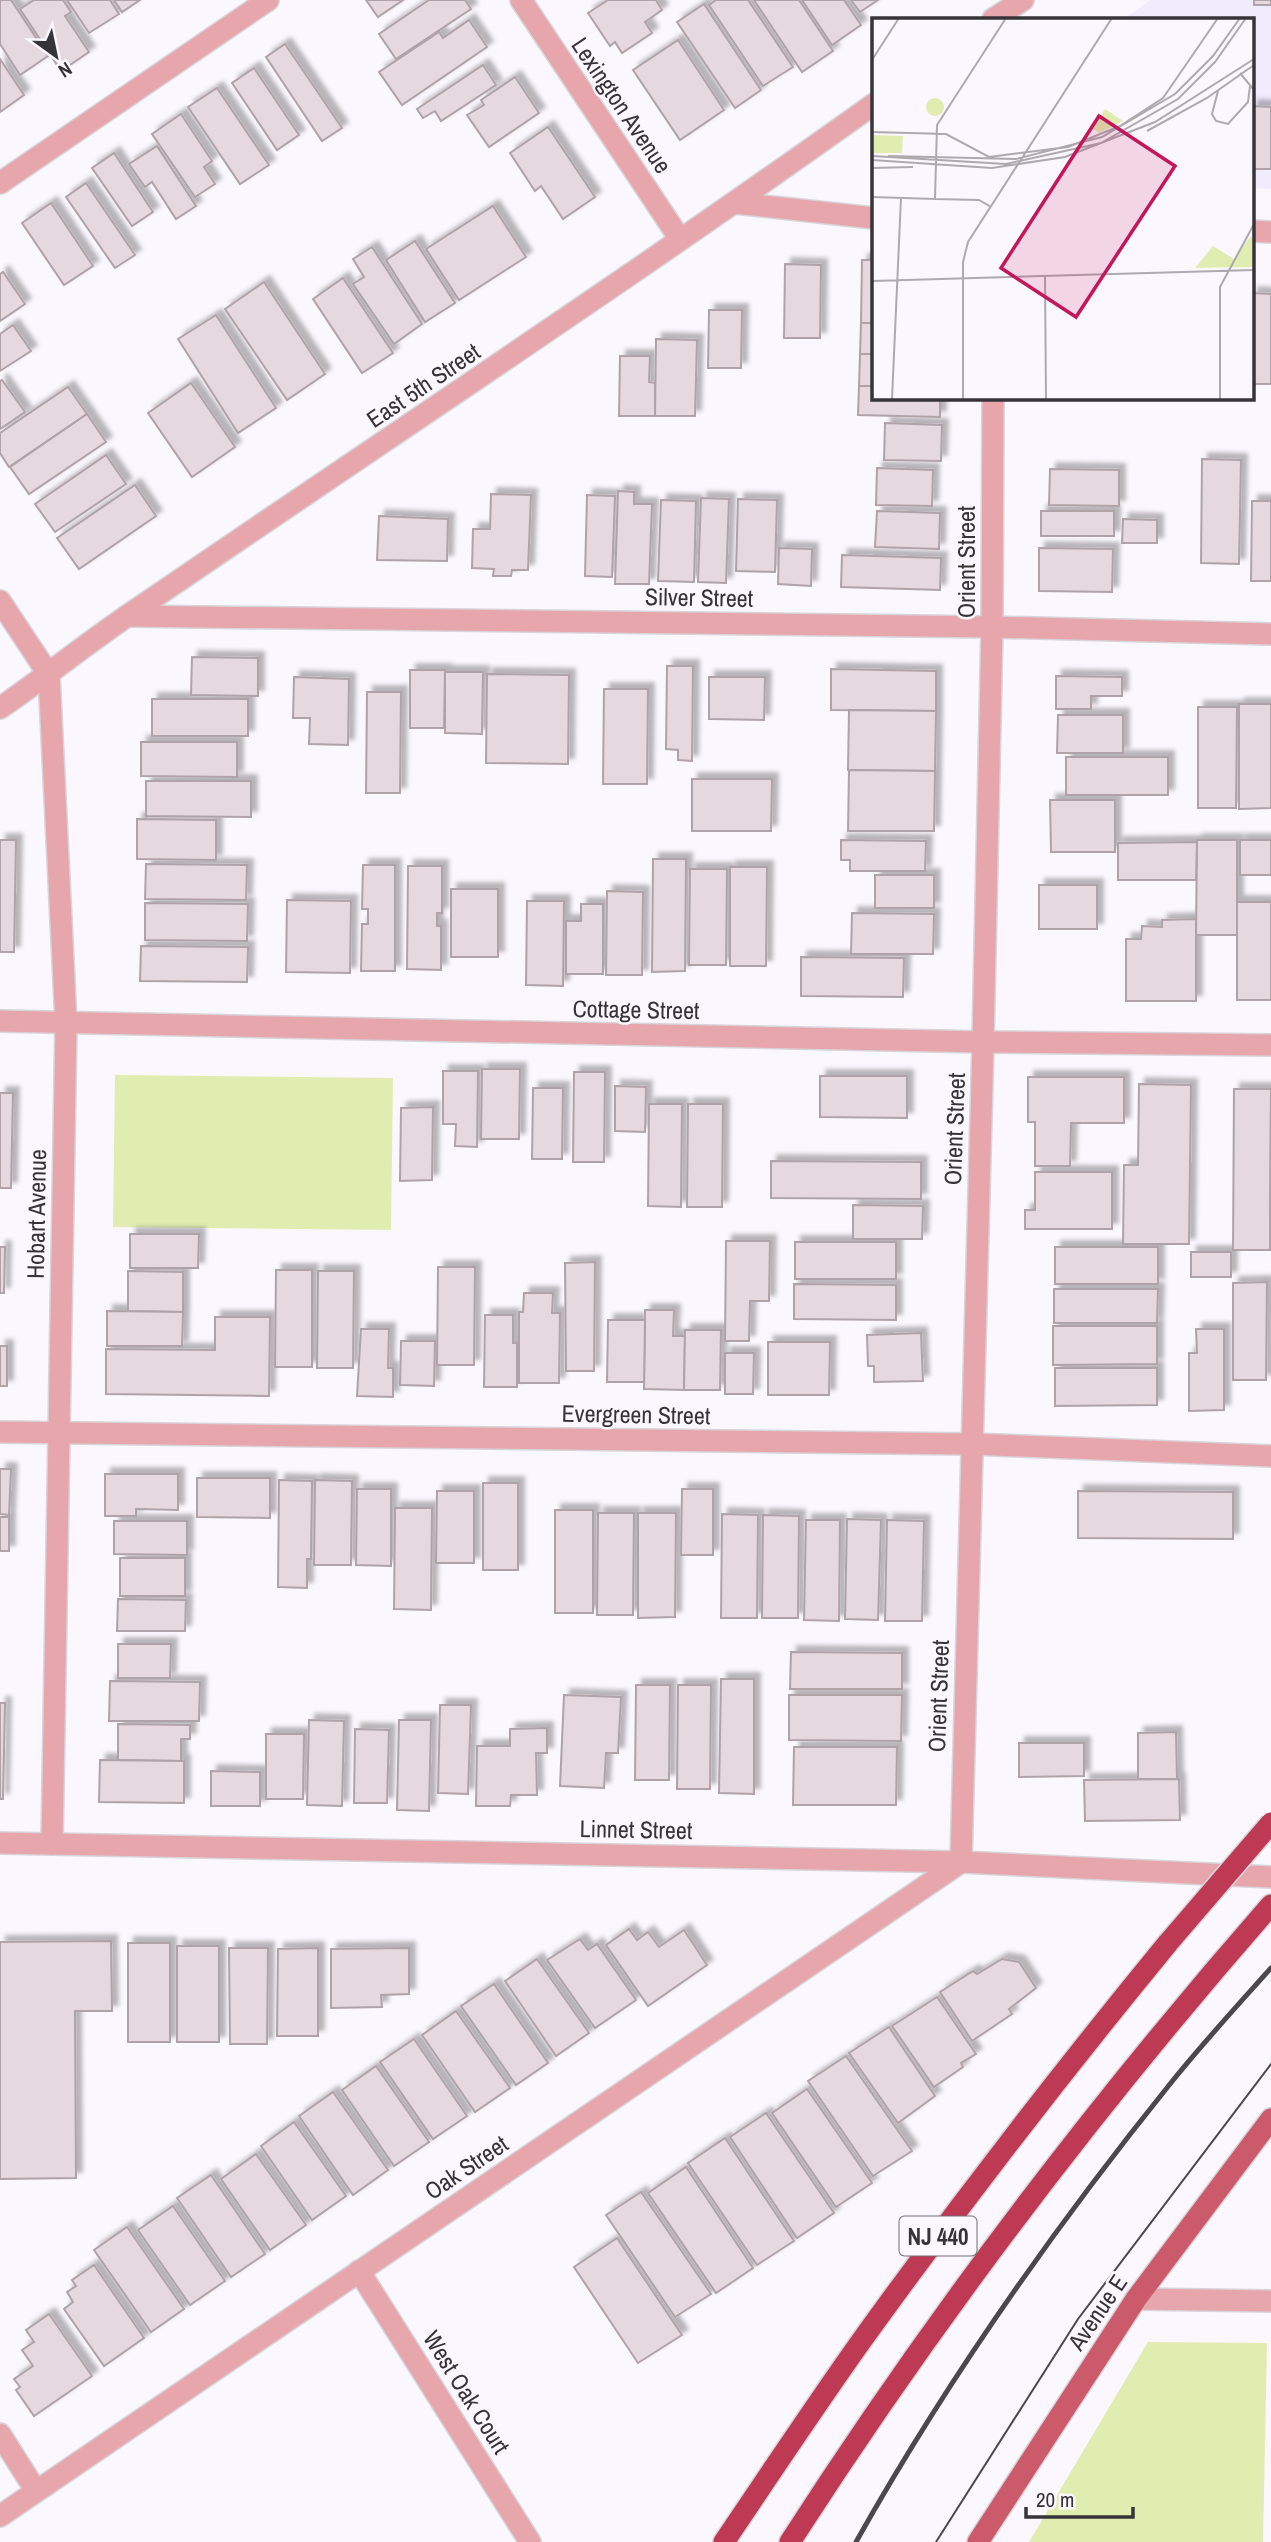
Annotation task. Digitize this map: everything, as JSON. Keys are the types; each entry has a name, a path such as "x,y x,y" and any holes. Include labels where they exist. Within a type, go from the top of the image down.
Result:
{"highway":[{"name":"NJ 440","path":"724,2542 861,2342 1018,2129 1168,1943 1271,1823"},
{"name":"NJ 440","path":"790,2542 862,2432 991,2251 1069,2150 1271,1905"}],"main road":[{"name":"Avenue E","path":"978,2542 1136,2299 1271,2119"}],"street":[{"path":"0,183 268,0"},
{"name":"Lexington Avenue","path":"521,0 680,239"},
{"path":"995,18 1023,0"},
{"name":"East 5th Street","path":"0,708 127,616 569,318 872,105"},
{"path":"735,203 872,218"},
{"name":"Orient Street","path":"961,1861 983,1042 992,627 993,399"},
{"path":"0,601 49,675"},
{"name":"Silver Street","path":"127,616 992,627 1271,634"},
{"name":"Hobart Avenue","path":"49,675 66,1023 52,1844"},
{"name":"Cottage Street","path":"0,1021 983,1042 1271,1045"},
{"name":"Evergreen Street","path":"0,1432 971,1444 1271,1455"},
{"name":"Linnet Street","path":"0,1843 961,1861 1271,1877"},
{"name":"Oak Street","path":"0,2516 961,1861"},
{"name":"West Oak Court","path":"359,2271 530,2542"},
{"path":"1136,2299 1271,2301"},
{"path":"0,2434 36,2491"}],"shaded area":[{"path":"1151,0 1271,0 1271,189 1254,188 1254,18 1124,18"}],"green space":[{"path":"115,1075 393,1078 391,1230 113,1227"},
{"path":"1148,2342 1267,2343 1263,2542 1029,2542"}],"building":[{"path":"0,0 11,0 48,56 20,75 0,44"},
{"path":"34,0 63,0 71,12 65,16 89,52 61,71 20,9"},
{"path":"67,0 110,0 119,14 89,33"},
{"path":"114,0 140,0 122,12"},
{"path":"366,0 403,0 378,17"},
{"path":"429,0 465,0 471,9 396,59 379,34"},
{"path":"608,0 656,0 662,10 645,22 652,33 622,53 615,42 610,46 588,13"},
{"path":"716,0 748,0 793,67 763,86 709,5"},
{"path":"754,0 799,0 833,51 802,72"},
{"path":"802,0 844,0 861,25 832,45"},
{"path":"851,0 878,0 860,12"},
{"path":"1254,0 1271,0 1271,5 1254,5"},
{"path":"704,4 761,90 735,108 677,22"},
{"path":"469,20 487,47 402,105 379,72 439,32 443,38"},
{"path":"678,40 724,110 680,140 633,70"},
{"path":"285,44 342,128 322,141 266,57"},
{"path":"0,59 24,95 0,112"},
{"path":"483,65 496,85 441,121 435,111 423,118 417,109"},
{"path":"254,68 299,135 277,150 232,83"},
{"path":"515,77 539,113 489,147 467,115 484,105 481,100"},
{"path":"217,88 269,165 240,184 188,107"},
{"path":"1254,106 1271,107 1271,169 1254,169"},
{"path":"181,114 212,161 204,167 215,184 195,197 152,134"},
{"path":"548,127 595,197 563,219 541,186 535,191 510,153"},
{"path":"157,146 196,206 176,219 152,182 145,187 129,164"},
{"path":"114,153 153,212 132,226 92,168"},
{"path":"86,183 135,255 115,268 66,197"},
{"path":"51,203 93,266 64,285 22,223"},
{"path":"493,206 526,257 459,300 426,249"},
{"path":"415,241 455,303 425,322 386,260"},
{"path":"372,247 422,324 394,344 353,284 364,277 353,259"},
{"path":"862,260 872,260 872,323 861,323"},
{"path":"785,264 821,265 820,338 784,338"},
{"path":"3,272 25,304 0,321 0,274"},
{"path":"343,278 393,353 362,373 313,299"},
{"path":"264,282 325,374 287,400 225,309"},
{"path":"1254,293 1271,294 1271,384 1254,384"},
{"path":"709,310 742,310 741,368 708,368"},
{"path":"216,315 276,408 238,433 178,339"},
{"path":"861,323 872,323 872,354 860,354"},
{"path":"13,325 31,351 0,371 0,334"},
{"path":"656,339 697,340 695,416 655,416"},
{"path":"860,354 872,354 872,386 859,386"},
{"path":"620,356 650,356 649,382 655,383 655,416 619,416"},
{"path":"2,380 25,412 0,429 0,381"},
{"path":"191,383 235,447 192,477 148,413"},
{"path":"859,386 872,386 872,399 940,399 940,417 858,415"},
{"path":"68,387 87,414 9,467 0,453 0,433"},
{"path":"87,414 106,442 29,494 10,467"},
{"path":"885,423 942,425 941,461 884,460"},
{"path":"106,455 126,484 55,532 35,504"},
{"path":"1202,459 1241,460 1239,564 1201,563"},
{"path":"877,468 933,470 932,506 876,505"},
{"path":"1050,469 1119,470 1119,506 1049,505"},
{"path":"135,485 156,516 79,569 57,538"},
{"path":"618,491 634,492 634,504 652,504 649,584 615,584"},
{"path":"491,494 531,495 528,570 512,570 511,576 493,576 494,569 472,568 473,529 490,529"},
{"path":"587,495 615,496 612,577 585,576"},
{"path":"701,498 729,499 726,583 698,582"},
{"path":"738,499 777,500 775,572 736,571"},
{"path":"661,500 696,501 694,582 658,581"},
{"path":"1252,501 1271,501 1271,581 1251,581"},
{"path":"877,511 940,513 939,549 875,547"},
{"path":"1041,511 1114,511 1114,536 1041,536"},
{"path":"379,516 448,519 447,561 377,560"},
{"path":"1123,519 1157,520 1157,543 1122,543"},
{"path":"779,548 812,549 811,586 778,584"},
{"path":"1039,548 1113,549 1112,592 1039,591"},
{"path":"842,555 941,558 940,590 841,587"},
{"path":"192,657 258,658 258,696 191,695"},
{"path":"667,666 693,666 692,761 678,760 678,750 666,749"},
{"path":"831,669 936,671 936,711 831,710"},
{"path":"410,670 445,670 444,728 410,728"},
{"path":"445,672 483,672 482,734 445,733"},
{"path":"487,674 569,675 568,764 486,763"},
{"path":"1056,676 1122,677 1122,696 1091,696 1091,709 1056,709"},
{"path":"294,677 349,679 348,745 309,744 310,718 293,718"},
{"path":"709,677 765,677 764,720 709,719"},
{"path":"604,689 648,689 647,784 603,784"},
{"path":"367,692 401,692 400,793 366,793"},
{"path":"152,699 248,699 248,736 152,736"},
{"path":"1239,704 1271,704 1271,808 1239,809"},
{"path":"1198,707 1237,707 1236,808 1198,808"},
{"path":"849,710 936,711 935,771 848,770"},
{"path":"1058,715 1123,715 1123,753 1057,753"},
{"path":"141,742 237,742 237,777 141,776"},
{"path":"1066,757 1168,757 1168,795 1066,795"},
{"path":"849,770 935,771 934,831 848,831"},
{"path":"692,779 772,779 771,831 692,831"},
{"path":"146,781 251,781 251,817 146,816"},
{"path":"1050,800 1115,800 1115,852 1051,852"},
{"path":"137,819 216,820 216,860 137,859"},
{"path":"0,840 16,840 14,952 0,952"},
{"path":"841,840 926,841 925,871 850,871 850,860 841,860"},
{"path":"1197,840 1237,840 1237,935 1196,935"},
{"path":"1240,840 1271,840 1271,875 1240,875"},
{"path":"1197,842 1196,880 1118,880 1118,843"},
{"path":"653,859 686,859 685,971 652,972"},
{"path":"146,864 247,865 246,900 145,899"},
{"path":"363,865 395,865 395,971 361,971 362,924 368,924 368,909 362,909"},
{"path":"408,866 442,866 442,913 437,913 437,926 441,926 441,970 407,969"},
{"path":"730,867 767,867 766,966 730,966"},
{"path":"690,869 727,869 726,965 689,965"},
{"path":"875,875 934,875 934,908 875,908"},
{"path":"1039,885 1097,885 1097,929 1039,929"},
{"path":"451,889 498,889 498,957 451,957"},
{"path":"607,891 643,892 642,975 606,975"},
{"path":"287,900 351,901 350,973 286,972"},
{"path":"527,901 564,901 563,986 526,985"},
{"path":"1237,902 1271,902 1271,1000 1237,1000"},
{"path":"145,903 248,904 247,941 145,940"},
{"path":"581,904 603,904 603,974 566,974 566,921 581,921"},
{"path":"852,913 934,914 933,954 851,954"},
{"path":"1196,919 1196,1001 1126,1001 1126,939 1141,939 1142,926 1162,927 1162,920"},
{"path":"141,946 248,947 247,982 140,981"},
{"path":"801,957 904,958 903,997 801,996"},
{"path":"482,1069 520,1069 519,1139 481,1139"},
{"path":"443,1071 478,1071 477,1147 455,1146 456,1124 443,1124"},
{"path":"574,1072 605,1072 604,1162 573,1162"},
{"path":"820,1076 907,1076 907,1118 820,1117"},
{"path":"1028,1077 1124,1077 1124,1123 1071,1123 1070,1166 1035,1166 1035,1122 1028,1122"},
{"path":"1139,1084 1191,1085 1189,1244 1123,1244 1124,1165 1138,1165"},
{"path":"615,1086 646,1087 645,1132 615,1131"},
{"path":"533,1088 563,1088 562,1159 532,1159"},
{"path":"1234,1089 1271,1089 1270,1250 1233,1250"},
{"path":"1271,1089 1271,1247 1270,1247"},
{"path":"0,1093 13,1093 11,1188 0,1188"},
{"path":"649,1104 682,1104 681,1207 648,1206"},
{"path":"688,1104 723,1104 722,1207 687,1207"},
{"path":"433,1107 432,1180 400,1181 401,1108"},
{"path":"771,1161 921,1162 921,1199 771,1198"},
{"path":"1035,1172 1112,1172 1112,1229 1025,1229 1025,1210 1035,1210"},
{"path":"853,1205 923,1206 922,1239 853,1239"},
{"path":"130,1234 199,1234 198,1268 130,1268"},
{"path":"726,1241 770,1241 769,1301 750,1301 749,1341 725,1341"},
{"path":"795,1242 896,1242 896,1279 795,1279"},
{"path":"0,1247 5,1247 4,1293 0,1293"},
{"path":"1055,1247 1158,1247 1158,1284 1055,1284"},
{"path":"1191,1252 1231,1252 1231,1277 1191,1277"},
{"path":"595,1262 594,1371 566,1371 565,1263"},
{"path":"438,1267 475,1267 474,1365 437,1365"},
{"path":"276,1270 312,1270 312,1367 275,1367"},
{"path":"128,1271 183,1272 183,1312 128,1311"},
{"path":"318,1271 354,1271 353,1368 317,1368"},
{"path":"1267,1282 1266,1380 1233,1380 1233,1283"},
{"path":"794,1284 896,1285 896,1320 794,1319"},
{"path":"1054,1289 1158,1289 1157,1323 1054,1323"},
{"path":"524,1293 553,1293 552,1313 560,1313 559,1383 519,1383 519,1312 523,1312"},
{"path":"645,1310 674,1310 673,1336 685,1336 684,1390 644,1389"},
{"path":"107,1311 183,1312 182,1346 107,1346"},
{"path":"485,1315 513,1315 513,1343 517,1343 517,1387 484,1387"},
{"path":"215,1317 270,1317 269,1396 106,1394 106,1349 215,1350"},
{"path":"608,1320 645,1320 644,1382 607,1382"},
{"path":"1053,1326 1157,1326 1157,1364 1053,1365"},
{"path":"361,1329 389,1329 388,1368 393,1368 393,1397 357,1396"},
{"path":"1196,1329 1224,1329 1224,1410 1189,1411 1189,1353 1197,1353"},
{"path":"685,1330 721,1330 720,1390 684,1390"},
{"path":"921,1333 923,1381 874,1382 874,1366 868,1366 867,1335"},
{"path":"401,1341 435,1341 434,1386 400,1385"},
{"path":"768,1342 830,1342 829,1395 768,1395"},
{"path":"0,1346 7,1346 7,1386 0,1386"},
{"path":"725,1353 754,1353 753,1394 725,1394"},
{"path":"1055,1368 1157,1368 1157,1405 1055,1406"},
{"path":"0,1469 11,1469 9,1515 0,1514"},
{"path":"105,1474 178,1474 178,1510 136,1509 136,1516 105,1516"},
{"path":"197,1478 270,1478 270,1518 197,1517"},
{"path":"279,1480 312,1481 311,1559 307,1559 307,1588 278,1587"},
{"path":"315,1480 352,1481 351,1565 314,1565"},
{"path":"483,1483 518,1483 518,1570 483,1570"},
{"path":"357,1489 391,1489 391,1566 356,1565"},
{"path":"682,1489 713,1489 713,1555 681,1555"},
{"path":"437,1491 474,1491 474,1563 436,1563"},
{"path":"1078,1491 1233,1492 1233,1539 1078,1538"},
{"path":"395,1508 432,1508 431,1610 394,1609"},
{"path":"555,1510 593,1510 593,1613 555,1613"},
{"path":"598,1513 634,1513 633,1615 597,1615"},
{"path":"638,1513 676,1513 675,1617 638,1618"},
{"path":"722,1514 758,1515 757,1618 721,1618"},
{"path":"763,1515 799,1516 798,1618 762,1618"},
{"path":"0,1517 9,1517 9,1551 0,1551"},
{"path":"847,1519 881,1520 878,1620 845,1619"},
{"path":"806,1520 840,1520 839,1621 804,1620"},
{"path":"887,1520 924,1521 922,1621 885,1621"},
{"path":"114,1521 187,1521 187,1555 114,1554"},
{"path":"120,1558 185,1558 185,1596 120,1596"},
{"path":"118,1599 186,1600 185,1631 117,1631"},
{"path":"118,1644 171,1644 170,1678 118,1678"},
{"path":"791,1652 902,1653 902,1689 790,1689"},
{"path":"721,1679 754,1679 754,1794 719,1793"},
{"path":"110,1681 200,1682 199,1721 109,1721"},
{"path":"636,1685 670,1685 669,1780 635,1780"},
{"path":"678,1685 711,1685 710,1789 677,1789"},
{"path":"564,1695 621,1697 618,1753 606,1753 604,1788 560,1786"},
{"path":"789,1695 902,1695 901,1741 789,1740"},
{"path":"0,1703 5,1703 3,1799 0,1799"},
{"path":"440,1705 471,1705 468,1794 438,1793"},
{"path":"309,1720 344,1721 342,1806 307,1805"},
{"path":"399,1720 431,1720 429,1811 397,1810"},
{"path":"118,1724 190,1725 190,1739 181,1739 181,1761 118,1760"},
{"path":"547,1728 547,1753 536,1753 537,1795 511,1795 510,1806 476,1806 477,1746 510,1746 510,1729"},
{"path":"355,1729 389,1730 387,1803 354,1803"},
{"path":"1176,1732 1177,1779 1138,1779 1138,1733"},
{"path":"266,1734 304,1734 303,1799 266,1799"},
{"path":"1019,1743 1084,1743 1084,1776 1019,1777"},
{"path":"794,1747 897,1747 896,1805 793,1805"},
{"path":"100,1760 184,1761 184,1803 99,1802"},
{"path":"211,1771 260,1772 260,1806 211,1806"},
{"path":"1179,1779 1180,1820 1085,1821 1084,1780"},
{"path":"629,1929 637,1940 648,1932 659,1947 684,1930 707,1965 648,2006 606,1945"},
{"path":"580,1939 588,1950 597,1944 636,2000 595,2028 547,1960"},
{"path":"111,1941 112,2011 75,2011 76,2178 0,2179 0,1942"},
{"path":"128,1943 170,1943 170,2042 128,2042"},
{"path":"177,1946 219,1946 219,2042 177,2042"},
{"path":"229,1948 268,1948 267,2044 230,2044"},
{"path":"318,1948 318,2036 277,2036 278,1949"},
{"path":"409,1948 409,1994 381,1995 382,2007 331,2008 331,1949"},
{"path":"537,1959 589,2033 556,2056 505,1981"},
{"path":"1002,1959 1019,1962 1036,1988 1009,2009 1012,2014 972,2041 940,1992 973,1971 977,1974"},
{"path":"494,1984 548,2063 516,2085 461,2006"},
{"path":"937,1997 976,2054 961,2063 963,2067 934,2087 892,2026"},
{"path":"456,2011 510,2088 475,2112 422,2035"},
{"path":"889,2027 935,2096 898,2123 849,2053"},
{"path":"414,2039 467,2116 433,2139 380,2062"},
{"path":"846,2056 912,2151 873,2176 808,2081"},
{"path":"376,2066 429,2142 394,2166 342,2090"},
{"path":"807,2089 872,2183 836,2207 772,2113"},
{"path":"333,2092 388,2170 353,2195 299,2116"},
{"path":"766,2113 834,2213 797,2238 730,2137"},
{"path":"294,2122 346,2196 312,2220 261,2146"},
{"path":"725,2138 794,2241 757,2265 688,2163"},
{"path":"256,2154 306,2225 270,2250 221,2179"},
{"path":"686,2167 753,2268 716,2293 648,2193"},
{"path":"211,2175 265,2254 231,2277 177,2198"},
{"path":"641,2192 711,2294 675,2317 606,2215"},
{"path":"173,2206 225,2281 190,2305 138,2230"},
{"path":"127,2227 184,2309 151,2332 94,2250"},
{"path":"617,2238 682,2335 638,2363 574,2267"},
{"path":"94,2265 144,2338 104,2366 64,2309 73,2302 67,2292 76,2286 72,2280"},
{"path":"49,2314 92,2376 34,2416 16,2390 20,2387 14,2379 33,2366 22,2350 34,2342 26,2330"}],"tram line":[{"path":"936,2542 1078,2319 1271,2064"}],"railway":[{"path":"856,2542 927,2422 1044,2249 1170,2084 1271,1968"}]}
